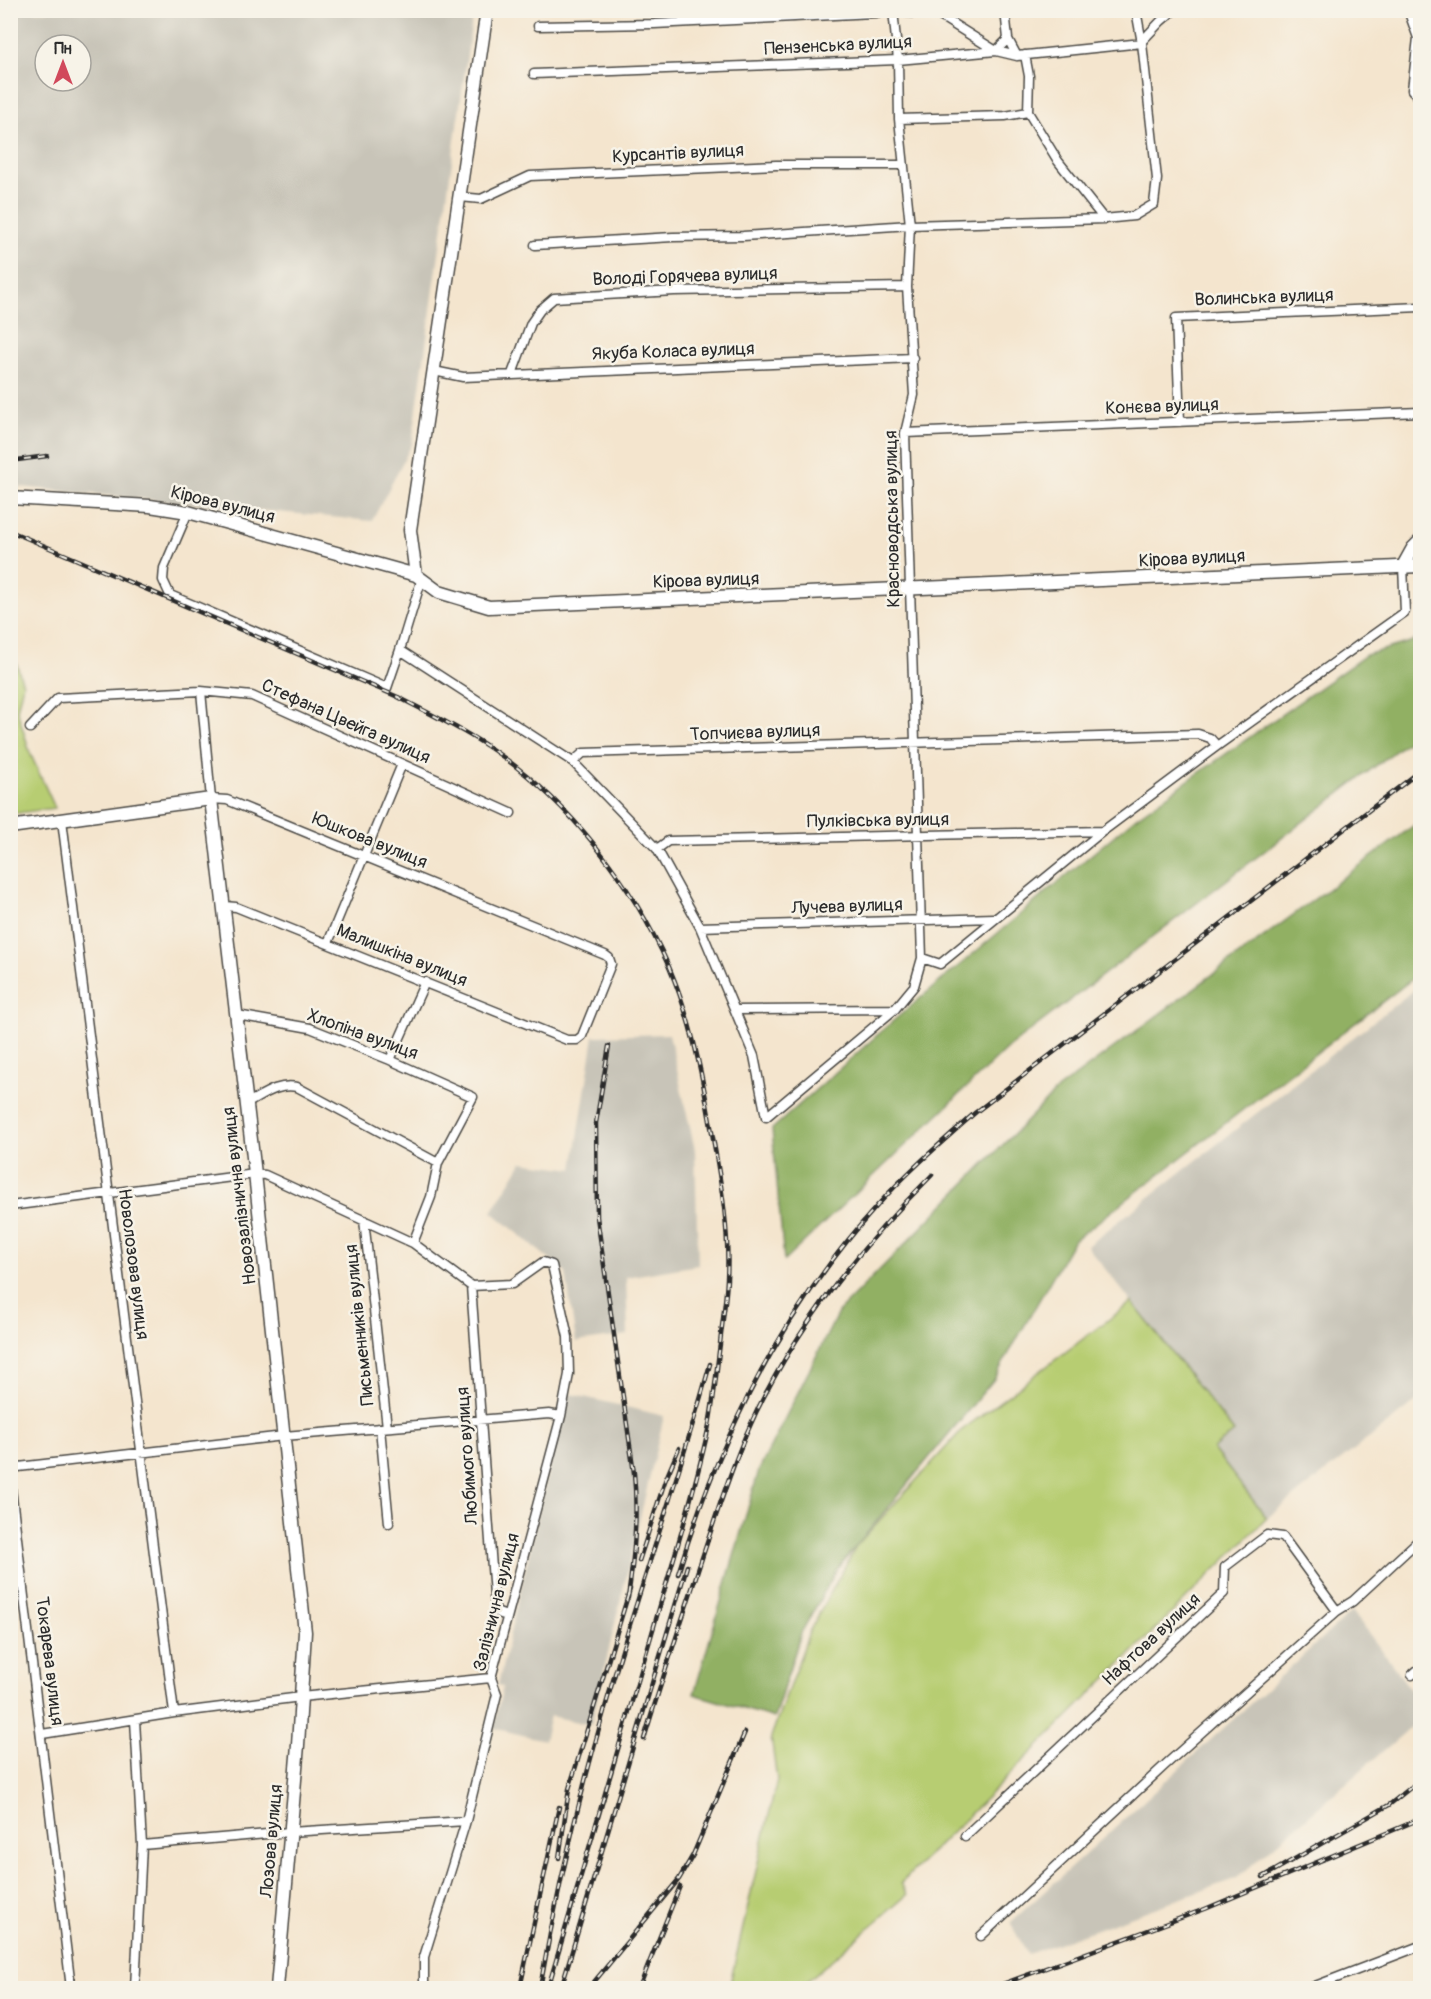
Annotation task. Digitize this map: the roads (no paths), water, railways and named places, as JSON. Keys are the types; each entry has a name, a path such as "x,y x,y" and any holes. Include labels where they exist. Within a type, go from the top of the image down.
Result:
{"main road":[{"path":"419,576 410,530 487,10"},
{"name":"Кірова вулиця","path":"10,498 150,506 188,512 419,576 439,592 489,607 1420,566"},
{"path":"1402,566 1420,541"},
{"name":"Юшкова вулиця","path":"10,827 211,798"},
{"name":"Новозалізнична вулиця","path":"211,798 305,1632 301,1697"},
{"name":"Лозова вулиця","path":"277,1989 301,1697"}],"street":[{"path":"1005,10 1008,39 1021,55 1029,76 1028,112 1058,161 1104,219"},
{"path":"535,245 673,237 743,236 909,225 1134,216 1154,204 1157,179 1142,42 1136,10"},
{"path":"1142,42 1174,10"},
{"path":"1408,10 1418,38 1412,90 1420,98"},
{"path":"538,26 654,24 893,11 937,14 996,51 1008,39"},
{"name":"Красноводська вулиця","path":"736,1010 754,1056 766,1117 895,1009 914,986 922,958 905,433 914,395 907,287 909,225 898,119 898,60 893,11"},
{"name":"Пензенська вулиця","path":"534,74 898,60 996,51 1021,55 1142,42"},
{"path":"898,119 1005,116 1028,112"},
{"name":"Курсантів вулиця","path":"460,197 482,199 534,176 776,165 902,165"},
{"name":"Володі Горячева вулиця","path":"512,374 531,323 540,310 554,298 674,291 907,287"},
{"name":"Волинська вулиця","path":"1180,422 1176,318 1420,307"},
{"name":"Якуба Коласа вулиця","path":"434,371 463,377 913,358"},
{"name":"Конєва вулиця","path":"905,433 1420,412"},
{"path":"188,512 164,568 163,580 170,595 387,688 400,650 419,576"},
{"path":"922,958 940,964 1103,831 1217,746 1405,612 1402,566"},
{"path":"400,650 573,762 657,849 700,927 736,1010 895,1009"},
{"name":"Стефана Цвейга вулиця","path":"30,728 58,698 201,691 252,696 511,813"},
{"name":"Новозалізнична вулиця","path":"201,691 211,798"},
{"name":"Топчиєва вулиця","path":"573,762 583,753 1198,734 1210,738 1217,746"},
{"path":"328,943 402,764"},
{"name":"Юшкова вулиця","path":"211,798 221,798 609,958 610,968 582,1036 577,1040 567,1040"},
{"name":"Новолозова вулиця","path":"62,820 174,1713"},
{"name":"Пулківська вулиця","path":"657,849 668,841 1103,831"},
{"name":"Малишкіна вулиця","path":"224,906 236,907 567,1040"},
{"name":"Лучева вулиця","path":"700,927 994,918"},
{"path":"390,1060 425,982"},
{"name":"Хлопіна вулиця","path":"237,1016 310,1028 473,1097 438,1163"},
{"path":"246,1104 276,1088 287,1085 297,1087 438,1163 431,1197 413,1243"},
{"path":"10,1206 255,1174 273,1177 413,1243 471,1286"},
{"name":"Письменників вулиця","path":"364,1220 383,1427 389,1523"},
{"name":"Залізнична вулиця","path":"424,1989 424,1957 466,1821 497,1694 491,1678 561,1416 569,1374 568,1337 552,1265 543,1262 512,1284 471,1286"},
{"name":"Любимого вулиця","path":"471,1286 495,1608 498,1613 507,1616"},
{"path":"10,1468 284,1436 549,1414 561,1416"},
{"name":"Токарева вулиця","path":"10,1480 71,1989"},
{"name":"Нафтова вулиця","path":"964,1836 1224,1593 1225,1567 1267,1535 1283,1537 1337,1611"},
{"path":"981,1936 1164,1766 1337,1611 1353,1601 1420,1539"},
{"path":"1412,1675 1420,1668"},
{"path":"42,1734 174,1713 301,1697 491,1678"},
{"path":"135,1720 142,1845 135,1989"},
{"path":"142,1845 290,1832 466,1821"},
{"path":"1310,1989 1420,1946"}],"railway":[{"path":"10,461 47,456"},
{"path":"10,531 398,697 482,742 547,794 596,846 637,905 669,967 689,1024 703,1082 725,1219 728,1259 713,1398 708,1430 689,1507 548,1988"},
{"path":"678,1574 713,1474 757,1379 811,1289 888,1193 976,1112 1420,771"},
{"path":"609,1046 596,1123 597,1217 634,1473 635,1536 628,1598"},
{"path":"644,1739 722,1498 762,1400 781,1365 826,1297 877,1234 932,1175"},
{"path":"540,1988 560,1885 593,1749 710,1364"},
{"path":"639,1561 665,1481 679,1448"},
{"path":"561,1988 687,1566"},
{"path":"559,1858 569,1789 630,1589"},
{"path":"589,1988 679,1879 693,1855 745,1732"},
{"path":"1263,1877 1389,1805 1420,1780"},
{"path":"520,1988 559,1807"},
{"path":"992,1988 1205,1909 1420,1819"},
{"path":"639,1988 680,1886"}]}
